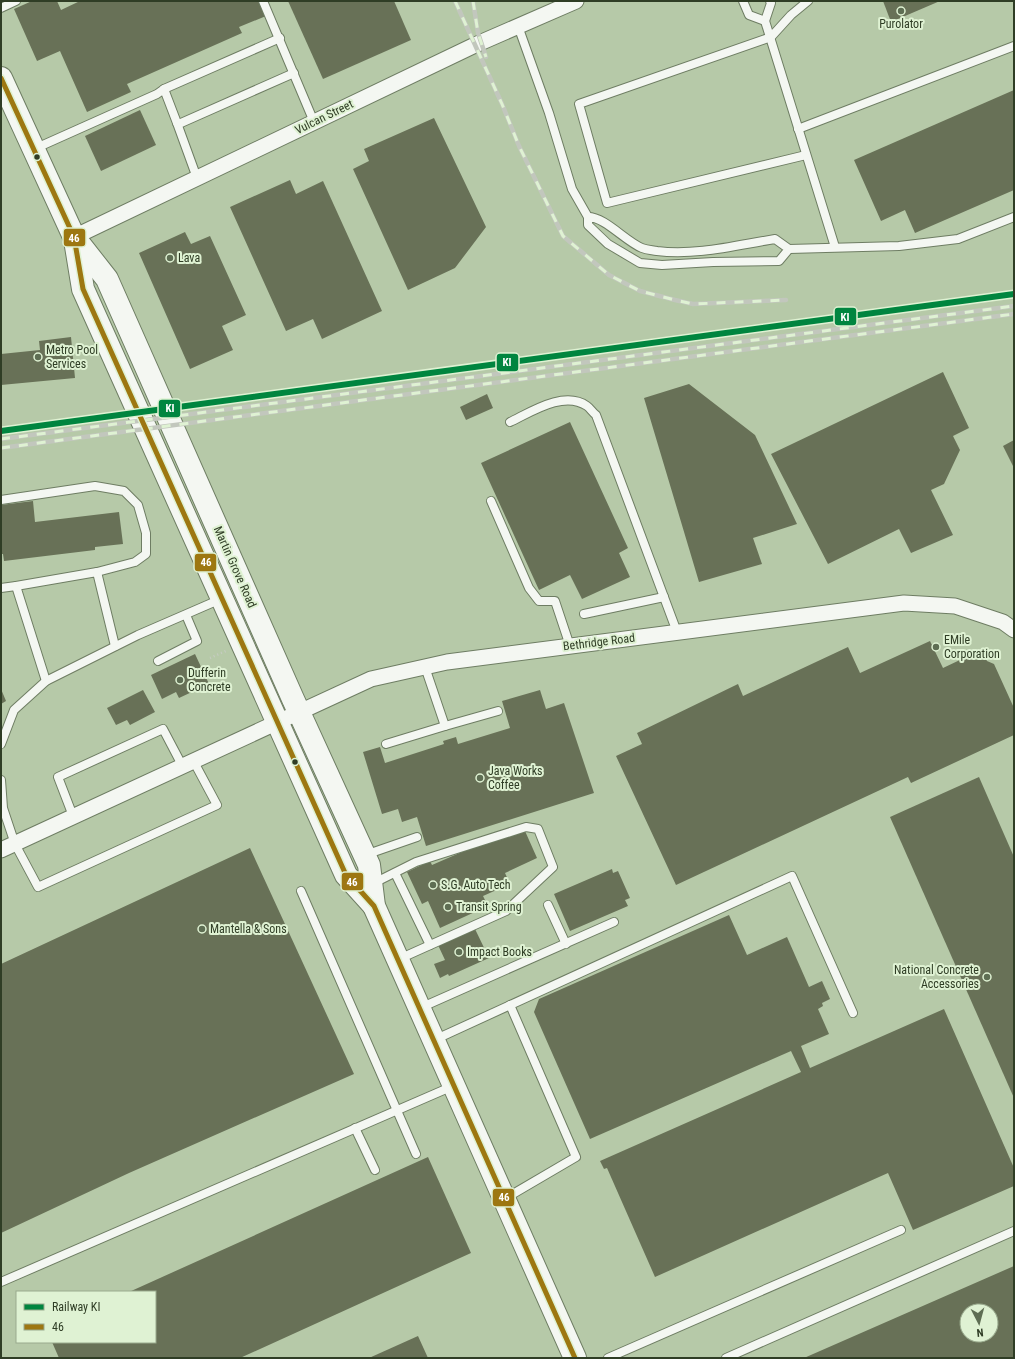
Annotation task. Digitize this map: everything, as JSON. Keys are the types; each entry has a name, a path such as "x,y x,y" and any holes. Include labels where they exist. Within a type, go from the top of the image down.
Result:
{"main road":[{"name":"Martin Grove Road","path":"1,78 74,237 107,279 369,865 374,906"},
{"name":"Martin Grove Road","path":"74,237 83,289 277,724 346,875 374,906 399,959 575,1358"}],"street":[{"name":"Vulcan Street","path":"74,237 475,45 576,1"},
{"name":"Bethridge Road","path":"1,850 371,680 447,662 904,603 955,606 1003,622 1014,630"}],"lane":[{"path":"1,8 16,1"},
{"path":"263,1 280,38 314,122"},
{"path":"743,1 749,15 765,21"},
{"path":"770,1 771,3 765,21 835,247"},
{"path":"806,155 607,203 578,104 771,37 791,15 808,1"},
{"path":"518,26 549,113 572,189 588,217 588,225 608,244 640,263 662,265 713,262 779,261 789,249"},
{"path":"34,149 157,94 164,89 280,38"},
{"path":"798,130 1014,46"},
{"path":"177,123 181,123 294,73"},
{"path":"164,89 197,178"},
{"path":"588,217 596,217 632,243 644,249 675,253 710,250 775,238 789,249 900,246 958,239 1014,217"},
{"path":"510,422 553,402 571,400 587,406 596,415 677,632"},
{"path":"1,500 95,486 124,491 138,505 146,533 146,554 136,562 97,572 1,588"},
{"path":"491,501 529,588 539,601 555,601 570,646"},
{"path":"97,572 115,646"},
{"path":"16,586 46,681"},
{"path":"584,614 664,597"},
{"path":"1,744 14,710 46,681 138,635 222,599"},
{"path":"158,661 197,641 186,615"},
{"path":"425,667 445,726"},
{"path":"386,744 498,711"},
{"path":"1,780 3,808 16,844 38,887 218,805 163,728 58,776 73,816"},
{"path":"372,884 416,862 526,827 538,829 553,867 506,911 399,959"},
{"path":"364,855 417,837"},
{"path":"395,873 430,945"},
{"path":"434,1040 792,876 853,1013"},
{"path":"301,891 416,1154"},
{"path":"548,905 566,944"},
{"path":"420,1008 614,922"},
{"path":"504,1199 576,1157 510,1005"},
{"path":"1,1282 454,1086"},
{"path":"356,1128 375,1170"},
{"path":"608,1358 901,1230"},
{"path":"726,1358 1014,1231"}],"path":[{"path":"210,658 228,650"}],"building":[{"path":"32,1 57,1 61,10 80,1 260,1 266,16 239,27 242,33 127,84 131,92 87,112 60,51 37,61 14,9"},
{"path":"288,1 394,1 411,40 323,79"},
{"name":"Purolator","path":"883,1 940,1 891,22"},
{"path":"1014,90 1014,190 915,233 905,210 881,221 854,160"},
{"path":"140,110 156,145 101,171 85,136"},
{"path":"434,118 486,227 455,268 408,290 353,169 369,161 364,149"},
{"path":"290,180 296,194 323,181 382,311 322,339 313,319 286,331 230,207"},
{"path":"185,232 191,244 210,236 246,315 222,326 233,350 190,369 139,253"},
{"path":"71,337 75,378 1,385 1,354 40,350 39,341"},
{"path":"943,372 969,428 953,436 960,450 944,484 931,490 953,535 911,553 899,529 828,564 771,454"},
{"path":"689,384 755,435 797,524 753,538 762,564 699,582 644,398"},
{"path":"487,394 493,408 466,420 460,407"},
{"path":"570,422 628,548 619,553 630,577 582,599 570,575 539,590 481,463"},
{"path":"1014,440 1014,468 1003,446"},
{"path":"33,501 35,522 119,512 123,544 95,547 95,550 4,561 3,554 1,554 1,505"},
{"path":"930,641 943,668 981,650 987,661 994,664 1014,708 1014,735 911,783 908,777 676,885 616,756 642,744 637,733 738,684 743,696 848,647 860,673"},
{"name":"Dufferin Concrete","path":"195,654 209,684 179,698 176,692 162,699 151,675"},
{"path":"1,689 6,701 1,704"},
{"path":"143,690 155,712 130,725 127,720 116,725 107,708"},
{"name":"Java Works Coffee","path":"540,690 546,709 564,703 594,793 426,846 417,817 402,822 398,809 382,814 363,752 380,747 385,763 444,744 443,741 456,737 458,744 510,728 502,701"},
{"name":"National Concrete Accessories","path":"979,777 1014,857 1014,1098 890,817"},
{"path":"525,831 537,858 505,873 510,884 483,896 488,906 440,928 428,901 422,904 407,872 430,861 432,865 471,848"},
{"path":"250,848 354,1074 129,1173 1,1233 1,964"},
{"path":"612,869 613,873 618,871 630,898 625,900 628,906 570,931 554,894"},
{"path":"729,915 747,955 787,937 809,987 822,981 830,999 822,1003 823,1006 818,1009 829,1034 801,1046 810,1068 944,1009 1014,1168 1014,1186 913,1230 888,1173 655,1277 607,1168 604,1169 600,1161 801,1072 791,1051 590,1139 534,1012 539,999"},
{"path":"475,929 489,958 449,976 448,974 440,978 434,964 445,960 438,945"},
{"path":"428,1157 471,1253 240,1358 59,1358 52,1343 156,1343 156,1291 131,1291"},
{"path":"1014,1266 1014,1358 804,1358"},
{"path":"418,1336 428,1358 369,1358"}],"railway":[{"path":"455,1 502,104 519,146 563,236 609,275 640,291 693,304 786,300"},
{"path":"473,1 478,33 486,57"},
{"path":"1,439 1014,306"},
{"path":"1,448 1014,314"}],"rail line":[{"name":"KI","path":"1,431 1014,294"}],"transit line":[{"name":"46","path":"1,78 74,237 83,289 346,875 374,906 575,1358"}],"place":[{"name":"Purolator","path":"901,11"},
{"name":"Lava","path":"170,258"},
{"name":"Metro Pool Services","path":"38,357"},
{"name":"EMile Corporation","path":"936,647"},
{"name":"Dufferin Concrete","path":"180,680"},
{"name":"Java Works Coffee","path":"480,778"},
{"name":"S.G. Auto Tech","path":"433,885"},
{"name":"Transit Spring","path":"448,907"},
{"name":"Mantella & Sons","path":"202,929"},
{"name":"Impact Books","path":"459,952"},
{"name":"National Concrete Accessories","path":"987,977"}]}
